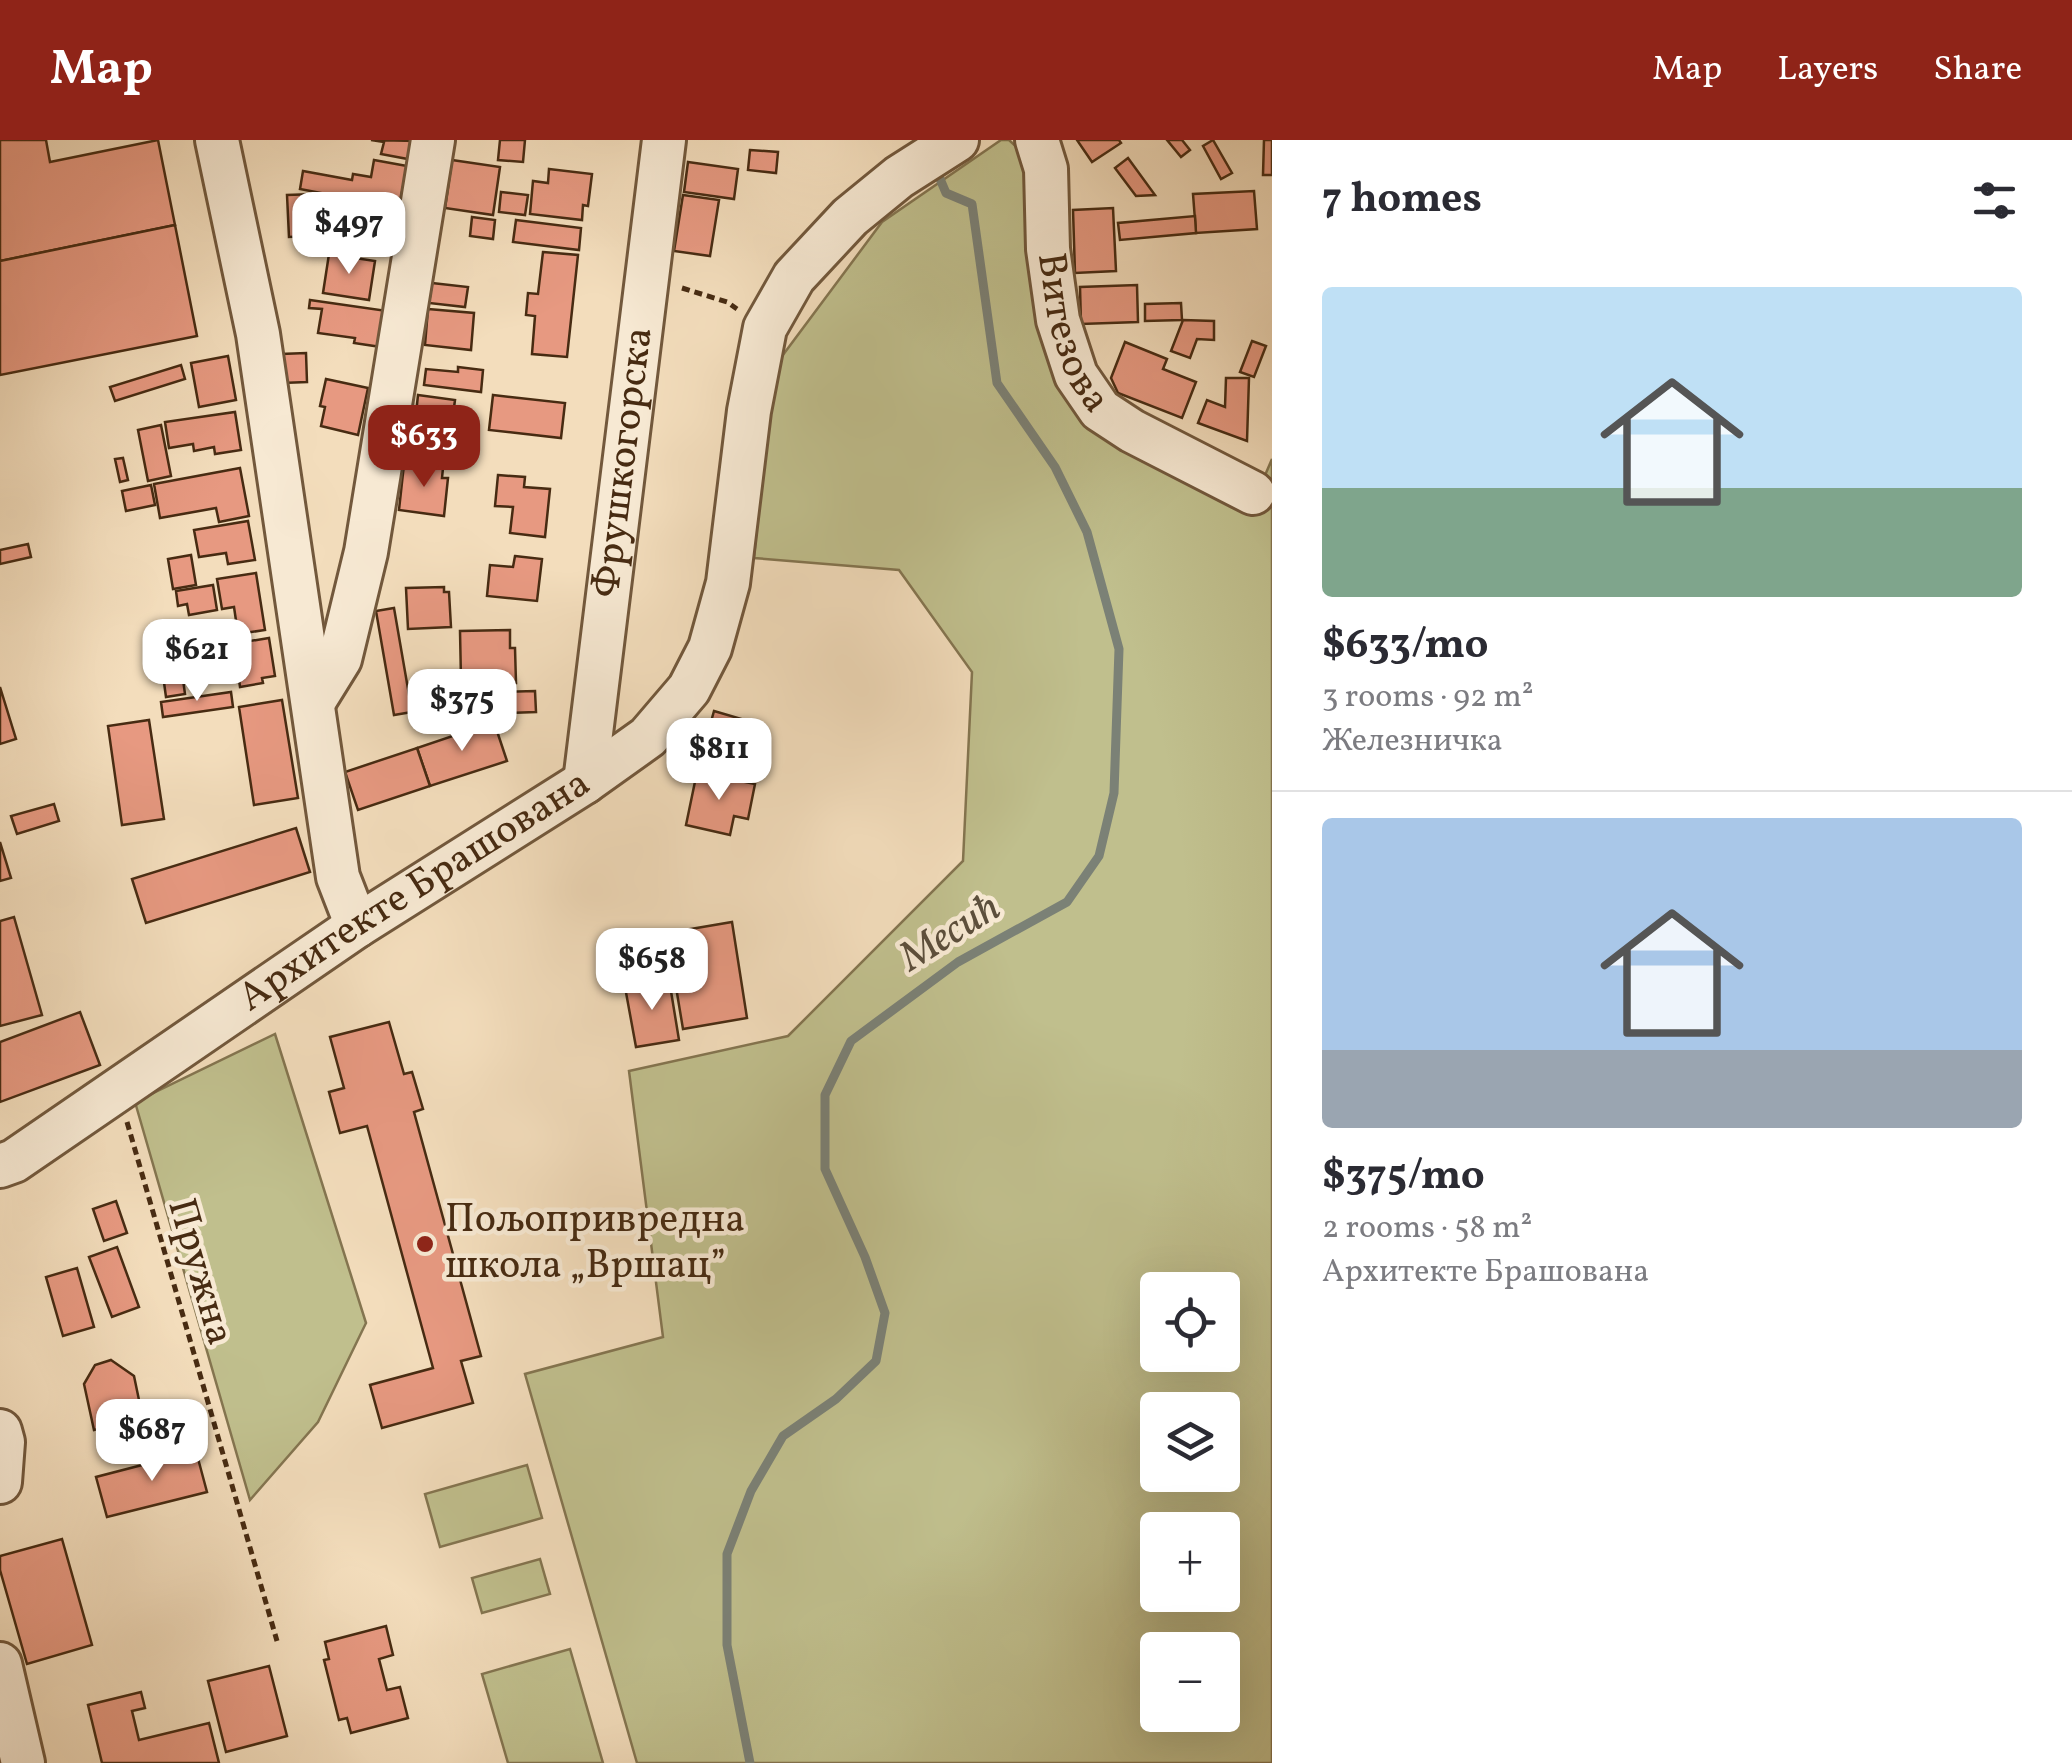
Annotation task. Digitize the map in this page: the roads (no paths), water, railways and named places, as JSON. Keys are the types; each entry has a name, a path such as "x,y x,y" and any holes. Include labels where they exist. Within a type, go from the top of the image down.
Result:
{"street":[{"path":"216,140 258,334 338,876 357,926"},
{"path":"314,701 340,659 366,552 433,140"},
{"name":"Фрушкогорска","path":"584,782 664,140"},
{"name":"Витезова","path":"1038,140 1046,168 1048,250 1058,320 1076,375 1100,410 1253,493"},
{"name":"Архитекте Брашована","path":"0,1166 14,1162 357,926 648,737 689,689 710,648 728,583 765,328 794,276 850,217 900,177 953,143"},
{"path":"0,1431 0,1482"},
{"path":"0,1664 23,1763"}],"waterway":[{"name":"Месић","path":"750,1763 727,1645 727,1554 751,1491 783,1436 836,1399 876,1361 885,1313 865,1257 825,1169 825,1095 851,1041 958,962 1067,902 1099,856 1114,793 1119,649 1087,532 1055,467 997,383 972,204 946,193 935,167"}],"place":[{"name":"Пољопривредна школа „Вршац”","path":"425,1244"}]}
